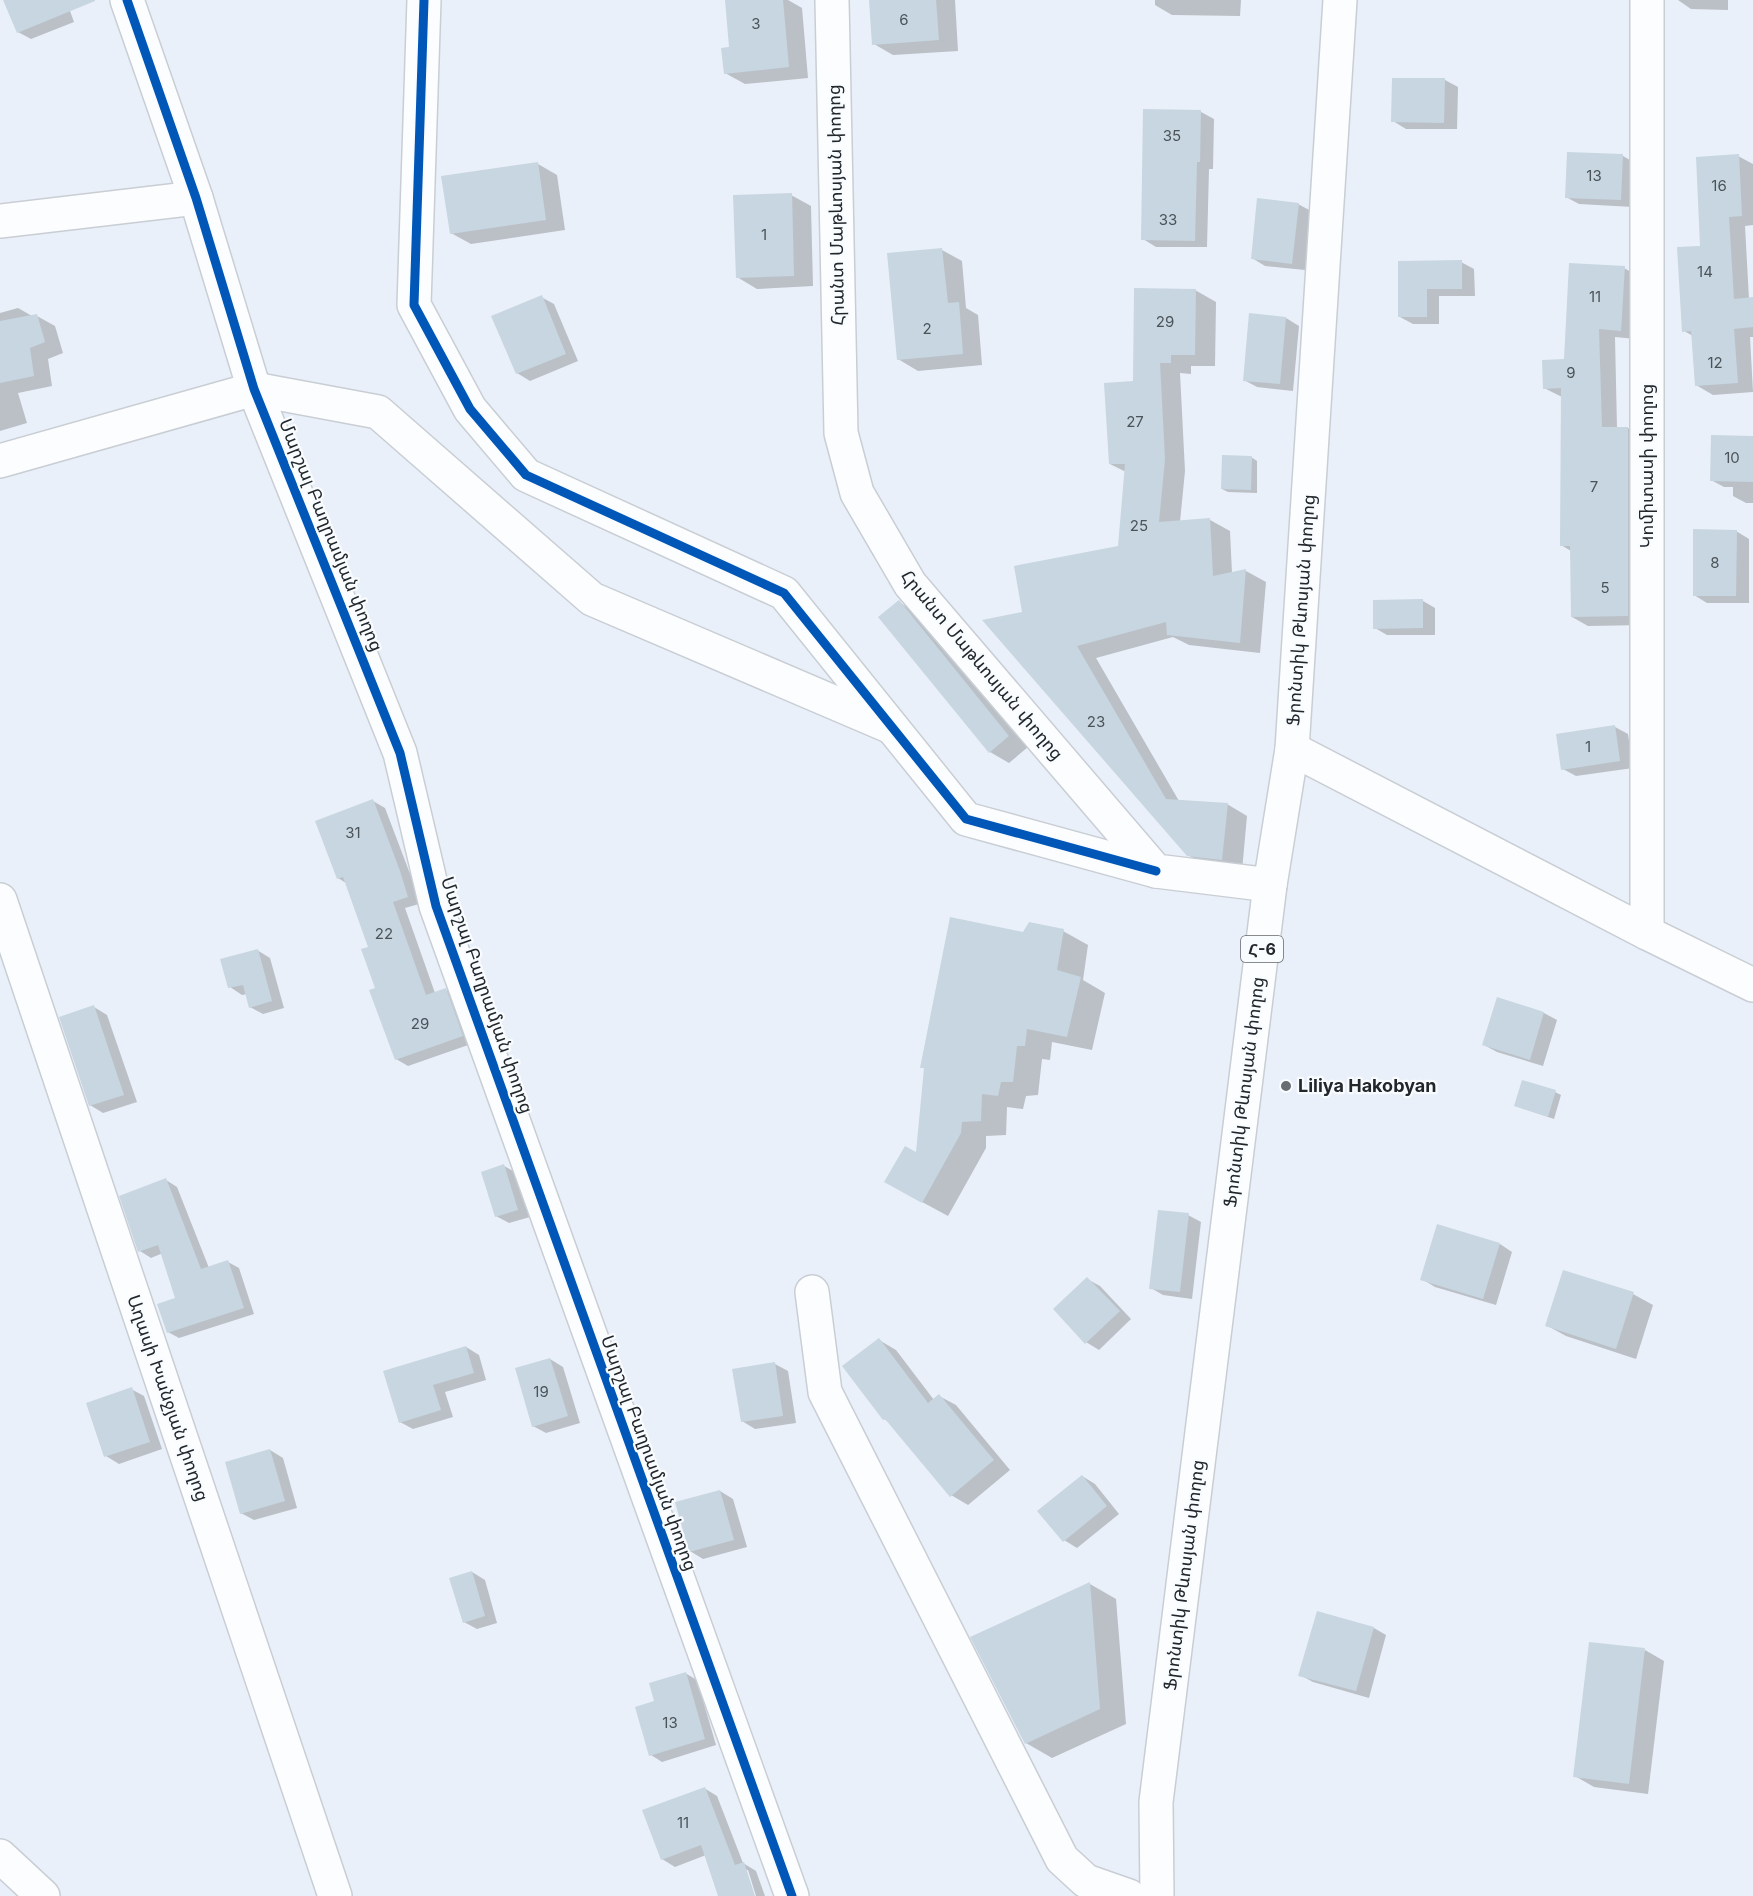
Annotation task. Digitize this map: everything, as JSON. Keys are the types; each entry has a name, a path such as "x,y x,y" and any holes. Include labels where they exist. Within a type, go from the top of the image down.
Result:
{"street":[{"name":"Մարշալ Բաղրամյան փողոց","path":"128,0 196,198 254,389 400,753 436,906 792,1896"},
{"path":"424,0 414,305 470,409 526,475 784,593 966,819 1156,871 1270,885"},
{"name":"Հրանտ Մաթևոսյան փողոց","path":"832,0 842,433 857,493 910,584 1156,871"},
{"name":"Ֆրոնտիկ Թևոսյան փողոց","path":"1157,1896 1156,1802 1270,885 1292,749 1340,0"},
{"name":"Կոմիտասի փողոց","path":"1647,0 1647,933"},
{"path":"0,221 196,198"},
{"path":"0,461 254,389 378,412 592,599 892,728"},
{"path":"1292,749 1647,933 1753,985"},
{"name":"Աղասի Խանջյան փողոց","path":"0,900 335,1896"},
{"path":"812,1292 825,1392 1062,1859 1086,1881 1129,1896"},
{"path":"0,1856 43,1896"}],"building":[{"path":"3,0 95,0 95,1 17,33"},
{"path":"725,0 783,0 789,67 724,74 721,48 729,47"},
{"path":"869,0 936,0 939,40 872,45"},
{"path":"1392,78 1445,78 1444,123 1391,122"},
{"path":"1143,109 1201,110 1195,241 1141,240"},
{"path":"1567,152 1623,154 1621,200 1565,198"},
{"path":"1739,154 1742,216 1729,217 1734,299 1753,297 1753,327 1734,329 1738,383 1695,386 1691,331 1682,332 1677,247 1700,246 1696,157"},
{"path":"538,162 546,220 450,234 441,176"},
{"path":"792,193 794,276 736,278 733,195"},
{"path":"1257,198 1299,203 1292,264 1251,259"},
{"path":"942,248 948,303 959,302 963,354 897,360 887,253"},
{"path":"1462,260 1462,289 1427,289 1427,317 1398,317 1398,261"},
{"path":"1569,263 1625,266 1621,331 1599,329 1602,427 1628,427 1628,616 1571,617 1570,546 1560,546 1561,388 1543,389 1542,360 1564,359"},
{"path":"1134,288 1196,289 1195,355 1171,355 1171,363 1160,363 1165,459 1159,522 1210,518 1213,576 1246,569 1240,643 1167,635 1166,622 1077,646 1166,799 1228,803 1222,860 1187,856 982,620 1022,612 1014,566 1118,546 1125,464 1109,464 1104,383 1133,381"},
{"path":"542,295 566,354 516,374 491,316"},
{"path":"1249,313 1286,317 1280,384 1243,381"},
{"path":"37,314 45,342 30,348 34,376 0,383 0,321"},
{"path":"1711,435 1753,436 1753,482 1710,481"},
{"path":"1222,455 1252,456 1251,490 1221,489"},
{"path":"1693,529 1737,530 1736,596 1693,596"},
{"path":"1423,599 1423,628 1373,629 1373,600"},
{"path":"899,600 1009,736 989,753 878,617"},
{"path":"1615,725 1620,761 1561,770 1556,734"},
{"path":"373,799 408,897 393,902 426,995 446,988 463,1036 395,1060 369,990 375,988 361,949 368,947 343,877 337,879 315,821"},
{"path":"950,917 1023,932 1029,922 1064,929 1057,970 1081,977 1067,1037 1027,1029 1025,1046 1017,1046 1013,1082 1001,1082 998,1096 982,1094 981,1121 962,1122 961,1133 922,1203 884,1182 905,1146 916,1152 924,1068 920,1068"},
{"path":"258,949 272,1001 249,1008 243,985 228,988 220,959"},
{"path":"1497,997 1544,1012 1530,1060 1482,1045"},
{"path":"94,1005 124,1095 89,1106 59,1017"},
{"path":"1522,1080 1556,1090 1548,1117 1514,1106"},
{"path":"504,1164 518,1210 495,1217 481,1172"},
{"path":"166,1178 201,1269 228,1260 244,1308 167,1333 157,1304 175,1298 158,1245 138,1252 119,1196"},
{"path":"1158,1210 1189,1213 1180,1292 1149,1289"},
{"path":"1437,1224 1500,1243 1483,1299 1420,1280"},
{"path":"1563,1270 1634,1292 1616,1349 1545,1326"},
{"path":"1087,1277 1120,1311 1085,1344 1053,1309"},
{"path":"879,1338 928,1403 939,1394 994,1460 950,1497 885,1419 883,1420 842,1366"},
{"path":"466,1346 474,1373 433,1385 441,1410 399,1423 383,1371"},
{"path":"550,1358 568,1416 532,1427 515,1368"},
{"path":"775,1362 783,1416 741,1422 732,1369"},
{"path":"132,1387 150,1442 104,1457 86,1403"},
{"path":"270,1449 285,1501 240,1514 225,1462"},
{"path":"1082,1475 1107,1506 1063,1542 1037,1511"},
{"path":"720,1490 734,1540 689,1552 675,1502"},
{"path":"472,1571 485,1616 463,1623 449,1578"},
{"path":"1090,1582 1100,1709 1025,1744 970,1637"},
{"path":"1317,1611 1374,1627 1356,1691 1298,1676"},
{"path":"1589,1642 1645,1648 1629,1784 1573,1777"},
{"path":"686,1672 705,1739 649,1756 635,1707 654,1701 649,1683"},
{"path":"705,1787 735,1865 744,1862 755,1896 718,1896 701,1845 661,1860 642,1810"}],"cycle path":[{"path":"127,0 196,198 254,389 400,753 436,906 792,1896"},
{"path":"424,0 414,305 470,409 526,475 784,593 966,819 1156,871"}],"place":[{"name":"Liliya Hakobyan","path":"1286,1086"}]}
